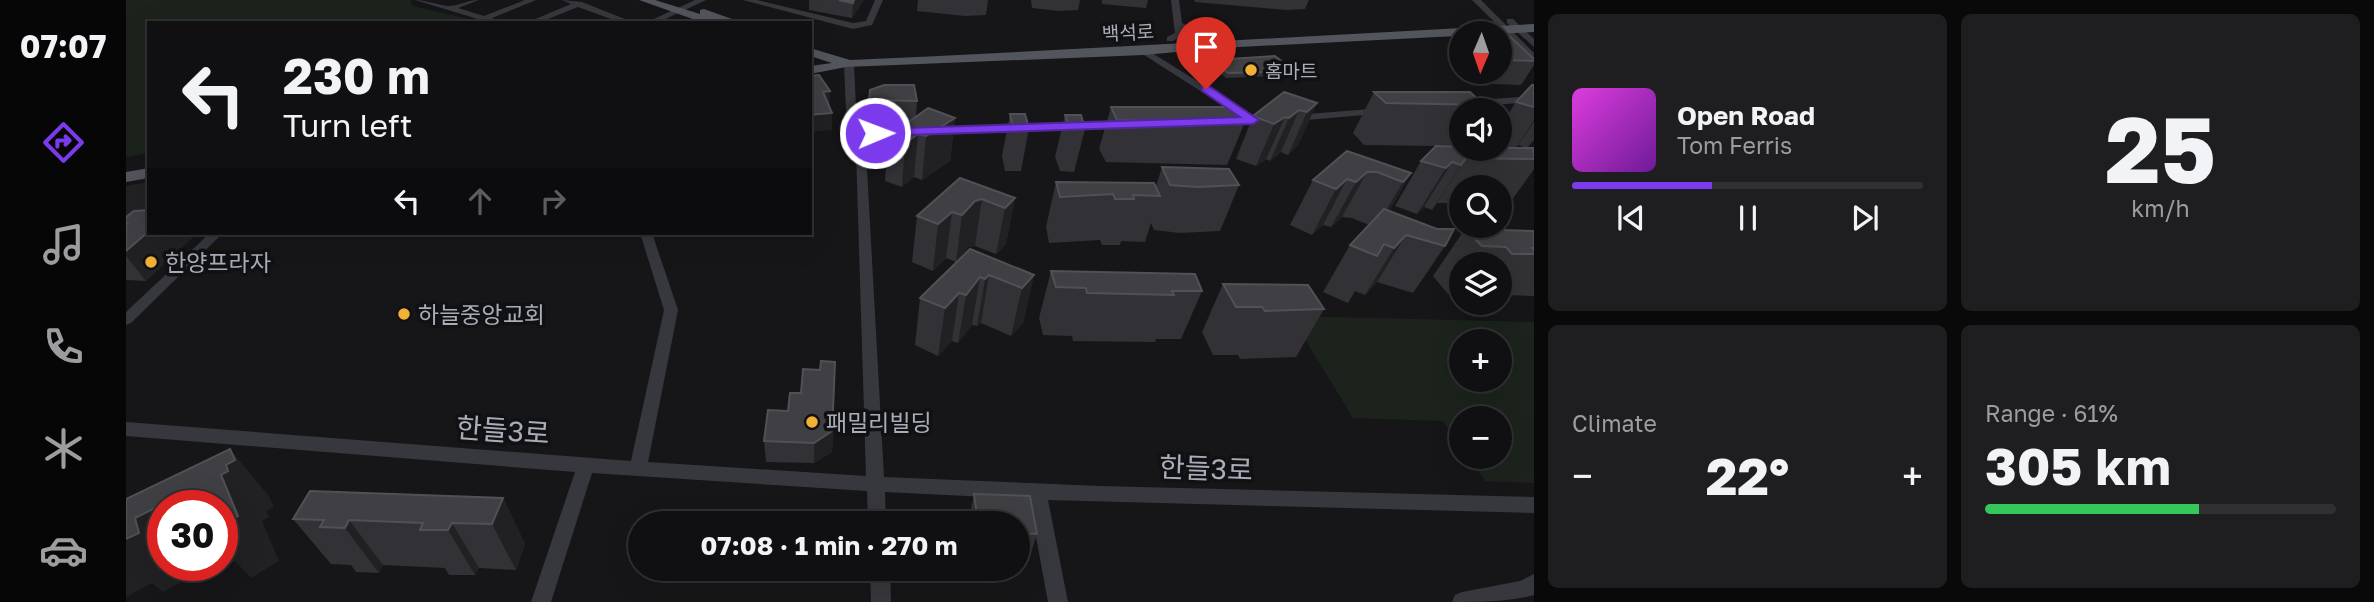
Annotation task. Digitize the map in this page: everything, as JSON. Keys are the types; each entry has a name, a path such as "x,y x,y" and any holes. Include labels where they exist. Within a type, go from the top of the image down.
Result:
{"main road":[{"path":"644,0 730,21"},
{"path":"667,0 711,21"},
{"name":"백석로","path":"1512,24 1534,19"},
{"name":"백석로","path":"1512,26 1534,28"},
{"name":"백석로","path":"812,48 890,51 1449,27"},
{"name":"백석로","path":"812,48 839,59 1144,51 1449,31"},
{"path":"812,61 890,51"},
{"path":"812,69 839,59"},
{"path":"126,166 147,163"},
{"path":"126,177 147,173"}],"street":[{"path":"420,0 495,21"},
{"path":"448,10 475,0"},
{"path":"485,18 532,0"},
{"path":"566,0 626,21"},
{"path":"653,21 702,0"},
{"path":"747,0 769,3 840,25 864,26 869,23 879,0"},
{"path":"1170,39 1179,34 1180,24 1175,0"},
{"path":"1476,0 1502,21"},
{"path":"1488,0 1504,21"},
{"path":"535,21 579,4"},
{"path":"596,21 610,15"},
{"path":"1180,24 1195,32 1224,35"},
{"path":"1512,29 1534,44"},
{"path":"1512,31 1533,58"},
{"path":"1429,33 1449,35"},
{"path":"1512,48 1533,58"},
{"path":"1144,51 1253,120"},
{"path":"839,59 852,133 861,151 877,511"},
{"path":"1512,101 1534,99"},
{"path":"1278,119 1392,110"},
{"path":"1226,122 1265,120"},
{"path":"852,133 1140,126"},
{"path":"126,320 215,235"},
{"path":"638,468 671,310 647,235"},
{"name":"한들3로","path":"126,429 586,465 1037,492 1534,505"},
{"path":"541,602 586,465"},
{"path":"1037,492 1058,602"},
{"path":"880,581 881,602"},
{"path":"1462,602 1524,590 1534,583"}],"shaded area":[{"path":"126,0 410,0 413,6 477,21 147,21 147,153 126,157"},
{"path":"147,182 147,227 126,231 126,186"},
{"path":"1291,316 1534,322 1534,483 1485,481 1476,469 1512,469 1512,406 1449,406 1449,430 1443,421 1353,418"}],"building":[{"path":"1512,38 1534,59 1512,60"},
{"path":"1275,56 1295,71 1228,73 1212,60"},
{"path":"819,75 830,91 823,92 832,113 812,115 812,76"},
{"path":"884,85 914,85 917,101 869,100 870,90"},
{"path":"1532,85 1534,107 1516,102"},
{"path":"1284,92 1317,103 1307,112 1299,110 1274,124 1253,116"},
{"path":"1374,92 1470,92 1476,98 1449,98 1449,104 1386,103"},
{"path":"1111,107 1228,107 1235,110 1245,122 1117,120"},
{"path":"928,108 955,118 926,136 918,134 905,143 888,137"},
{"path":"1010,114 1025,114 1029,128 1013,128"},
{"path":"1065,115 1081,115 1085,129 1070,128"},
{"path":"1436,146 1449,147 1449,161 1464,161 1461,165 1452,162 1446,168 1421,161"},
{"path":"1512,148 1533,148 1534,159 1512,159"},
{"path":"1347,151 1411,173 1403,182 1377,172 1367,172 1356,182 1347,179 1336,189 1313,180"},
{"path":"1162,167 1229,169 1239,185 1170,185"},
{"path":"960,178 1015,198 1005,208 982,199 975,201 962,215 952,212 938,224 917,216"},
{"path":"1056,182 1154,183 1160,196 1133,195 1134,199 1115,199 1113,194 1060,197"},
{"path":"1384,209 1437,229 1449,229 1449,238 1445,246 1406,235 1394,248 1384,244 1377,256 1350,245"},
{"path":"147,210 147,233 126,251 126,217 134,211"},
{"path":"1512,230 1534,231 1534,254 1512,254 1506,247 1482,246 1474,238 1512,238"},
{"path":"970,249 1034,275 1022,288 989,275 985,279 980,277 966,295 959,293 945,308 920,298"},
{"path":"1051,271 1195,274 1202,291 1172,291 1174,295 1087,293 1086,288 1056,287"},
{"path":"1223,284 1308,285 1324,309 1265,311 1262,307 1236,307"},
{"path":"821,361 835,362 832,431 814,443 764,441 768,410 788,411 790,393 801,393 803,369 820,370"},
{"path":"230,449 235,460 226,465 228,471 221,475 227,490 147,490 147,512 135,518 139,533 126,539 126,499"},
{"path":"310,491 503,498 492,524 452,523 448,530 420,530 423,523 349,520 345,528 320,527 324,520 293,519"},
{"path":"974,494 1030,496 1037,534 1030,534 1030,511 976,511"}],"place":[{"name":"홈마트","path":"1251,70"},
{"name":"한양프라자","path":"151,262"},
{"name":"하늘중앙교회","path":"404,314"},
{"name":"패밀리빌딩","path":"812,422"}],"route":[{"path":"875,133 1253,120 1206,89"}]}
